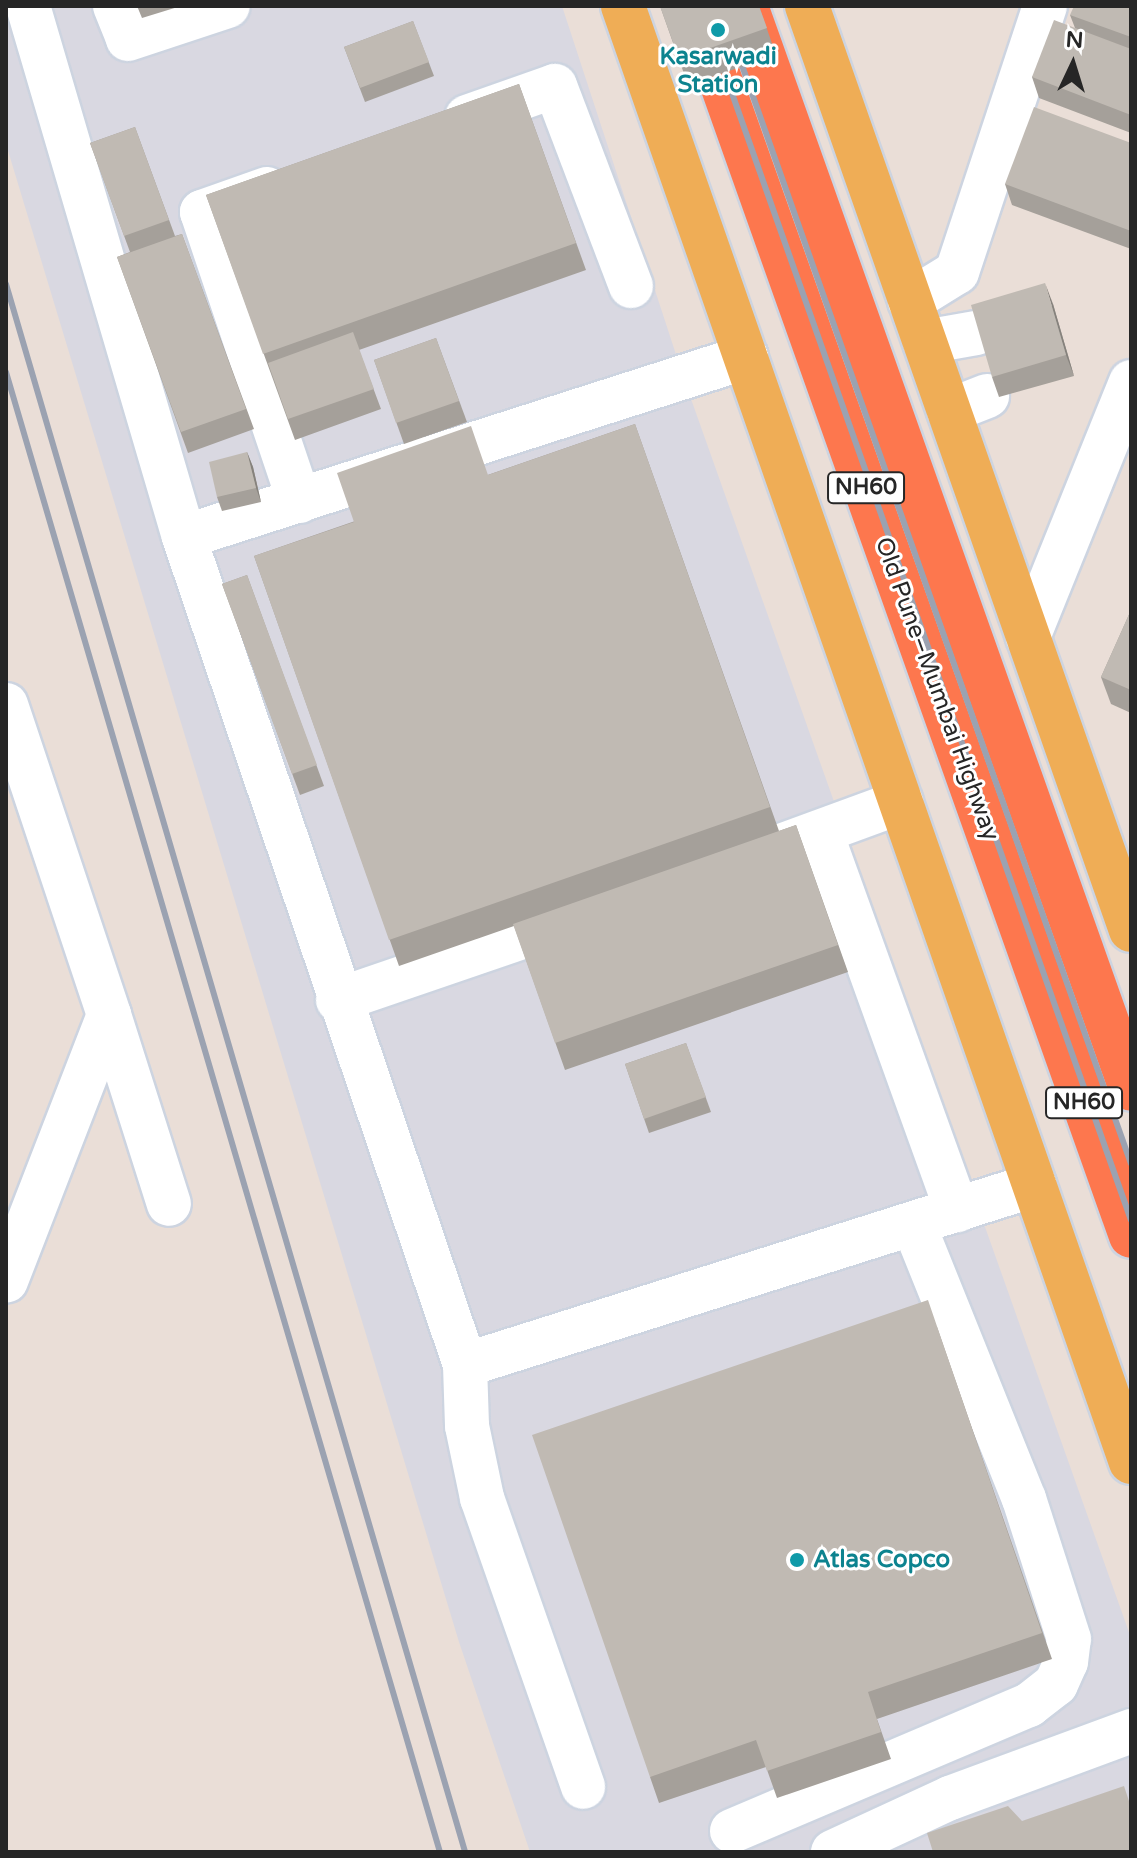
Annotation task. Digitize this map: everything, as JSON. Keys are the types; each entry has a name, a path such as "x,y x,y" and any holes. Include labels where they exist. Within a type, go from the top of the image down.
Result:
{"highway":[{"name":"Old Pune–Mumbai Highway","path":"694,6 1131,1236"},
{"name":"Old Pune–Mumbai Highway","path":"746,6 1131,1089"}],"main road":[{"path":"623,6 1131,1462"},
{"path":"807,6 925,342 968,404 1028,637 1131,930"}],"street":[{"path":"28,6 184,537 338,1000 465,1365 467,1426 482,1498 583,1787"},
{"path":"115,6 128,39 228,6"},
{"path":"910,301 957,272 1045,6"},
{"path":"423,133 555,86 631,286"},
{"path":"299,501 202,212 305,175"},
{"path":"925,342 976,333"},
{"path":"184,537 746,357"},
{"path":"1028,637 1131,382"},
{"path":"6,705 169,1204"},
{"path":"701,875 901,802"},
{"path":"821,833 957,1210"},
{"path":"338,1000 610,906"},
{"path":"6,1281 109,1015"},
{"path":"465,1365 1034,1185"},
{"path":"732,1831 1029,1705 1056,1684 1066,1662 1069,1639 1024,1499 913,1223"},
{"path":"833,1852 950,1798 1131,1731"}],"shaded area":[{"path":"6,6 562,6 685,382 1131,1638 1131,1852 530,1852 459,1642 6,144"}],"building":[{"path":"660,6 759,6 767,28 679,59"},
{"path":"1074,6 1131,6 1131,37 1070,15"},
{"path":"1054,20 1131,49 1131,115 1032,77"},
{"path":"413,21 429,62 360,88 344,47"},
{"path":"519,84 576,243 263,354 206,195"},
{"path":"1034,107 1131,143 1131,231 1005,184"},
{"path":"135,127 169,220 124,236 90,143"},
{"path":"182,234 246,409 181,432 117,257"},
{"path":"1045,283 1066,355 992,377 971,305"},
{"path":"353,332 374,389 288,419 268,363"},
{"path":"436,338 459,401 396,423 374,360"},
{"path":"635,424 770,807 389,940 254,556 354,522 337,473 471,426 488,475"},
{"path":"247,452 256,488 217,497 209,462"},
{"path":"247,575 317,765 292,774 222,584"},
{"path":"1131,610 1131,690 1101,677"},
{"path":"796,825 838,945 555,1043 513,924"},
{"path":"686,1043 706,1097 644,1119 625,1064"},
{"name":"Atlas Copco","path":"928,1300 1042,1633 868,1692 881,1732 767,1771 756,1740 650,1777 532,1435"},
{"path":"1124,1786 1131,1807 1131,1852 933,1852 927,1833 1008,1806 1022,1821"}],"railway":[{"path":"721,6 1131,1164"},
{"path":"717,51 1131,1220"},
{"path":"6,284 465,1852"},
{"path":"6,372 440,1852"}],"place":[{"name":"Kasarwadi Station","path":"718,30"},
{"name":"Atlas Copco","path":"797,1560"}]}
